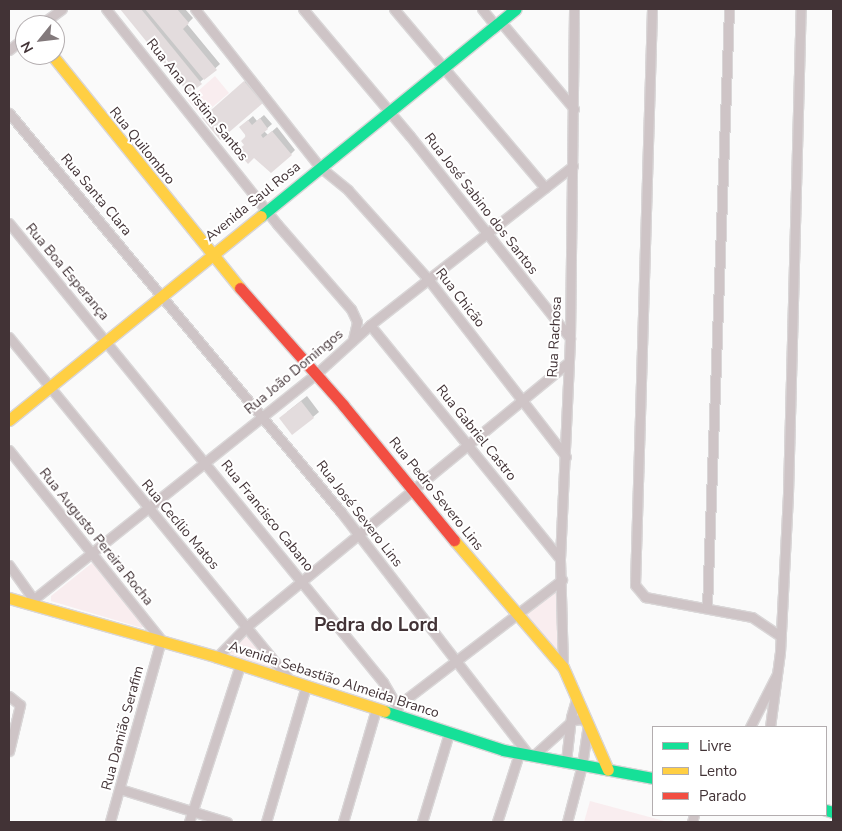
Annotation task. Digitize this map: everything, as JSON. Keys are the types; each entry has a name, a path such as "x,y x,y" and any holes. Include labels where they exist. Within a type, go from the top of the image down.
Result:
{"street":[{"name":"Rua Ana Cristina Santos","path":"106,9 266,209"},
{"name":"Rua Chicão","path":"195,9 320,167 348,190 428,279 566,457"},
{"name":"Rua José Sabino dos Santos","path":"303,9 387,112 410,136 487,236 570,338"},
{"path":"394,9 545,188"},
{"path":"482,9 498,23 574,109"},
{"name":"Avenida Saul Rosa","path":"9,420 105,339 516,9"},
{"name":"Rua Rachosa","path":"563,667 560,559 566,457 567,363 570,338 574,9"},
{"path":"652,9 635,582 644,597 752,616 780,636"},
{"path":"707,607 729,9"},
{"path":"770,726 780,636 801,9"},
{"name":"Rua Quilombro","path":"60,65 211,255"},
{"name":"Rua Santa Clara","path":"9,113 162,295"},
{"path":"9,129 17,123"},
{"name":"Rua João Domingos","path":"35,601 147,507 316,374 370,325 487,236 573,166"},
{"path":"266,209 351,309 357,322 353,340"},
{"name":"Rua Boa Esperança","path":"9,223 105,339"},
{"name":"Rua Pedro Severo Lins","path":"211,255 316,374 515,614 563,667 608,770"},
{"name":"Rua José Severo Lins","path":"162,295 358,536 456,660 527,755"},
{"name":"Rua Gabriel Castro","path":"370,325 560,559"},
{"name":"Rua Cecílio Matos","path":"9,337 290,680"},
{"name":"Rua Francisco Cabano","path":"105,339 383,682 397,711"},
{"path":"217,657 246,627 414,491 567,363"},
{"name":"Rua Augusto Pereira Rocha","path":"9,450 161,640"},
{"path":"9,565 35,601"},
{"path":"397,711 456,660 562,580"},
{"name":"Avenida Sebastião Almeida Branco","path":"9,598 35,601 290,680 376,709 397,711 449,733 527,755 652,778"},
{"name":"Rua Damião Serafim","path":"110,822 161,640"},
{"path":"189,822 240,665"},
{"path":"751,726 777,674"},
{"path":"266,822 306,686"},
{"path":"9,696 20,706 9,751"},
{"path":"566,761 570,725 576,699"},
{"path":"343,822 376,709"},
{"path":"497,822 527,755 578,718 588,724 582,765 566,822"},
{"path":"422,822 449,733"},
{"path":"120,789 227,822"}],"shaded area":[{"path":"215,76 229,93 202,116 188,100"},
{"path":"92,563 144,625 142,628 51,601 51,596"},
{"path":"558,588 560,658 522,616"},
{"path":"246,634 277,670 227,653"},
{"path":"590,801 668,822 584,822"}],"building":[{"path":"120,9 141,9 202,84 189,94"},
{"path":"145,9 177,9 189,23 183,29 217,70 204,80"},
{"path":"244,81 263,103 220,140 202,118"},
{"path":"260,118 268,129 261,135 263,138 272,131 292,155 271,173 254,158 248,164 237,151 244,145 241,141 246,136 239,127 248,120 252,125"},
{"path":"301,401 314,418 292,435 279,418"}],"traffic: fast":[{"path":"261,216 516,9"},
{"path":"384,711 503,750 652,778"},
{"path":"827,810 833,812"}],"traffic: slow":[{"path":"60,65 240,288"},
{"path":"9,420 261,216"},
{"path":"454,540 563,667 608,770"},
{"path":"9,598 217,657 384,711"}],"traffic: jam":[{"path":"240,288 343,405 454,540"}],"district":[{"name":"Pedra do Lord","path":"376,626"}]}
